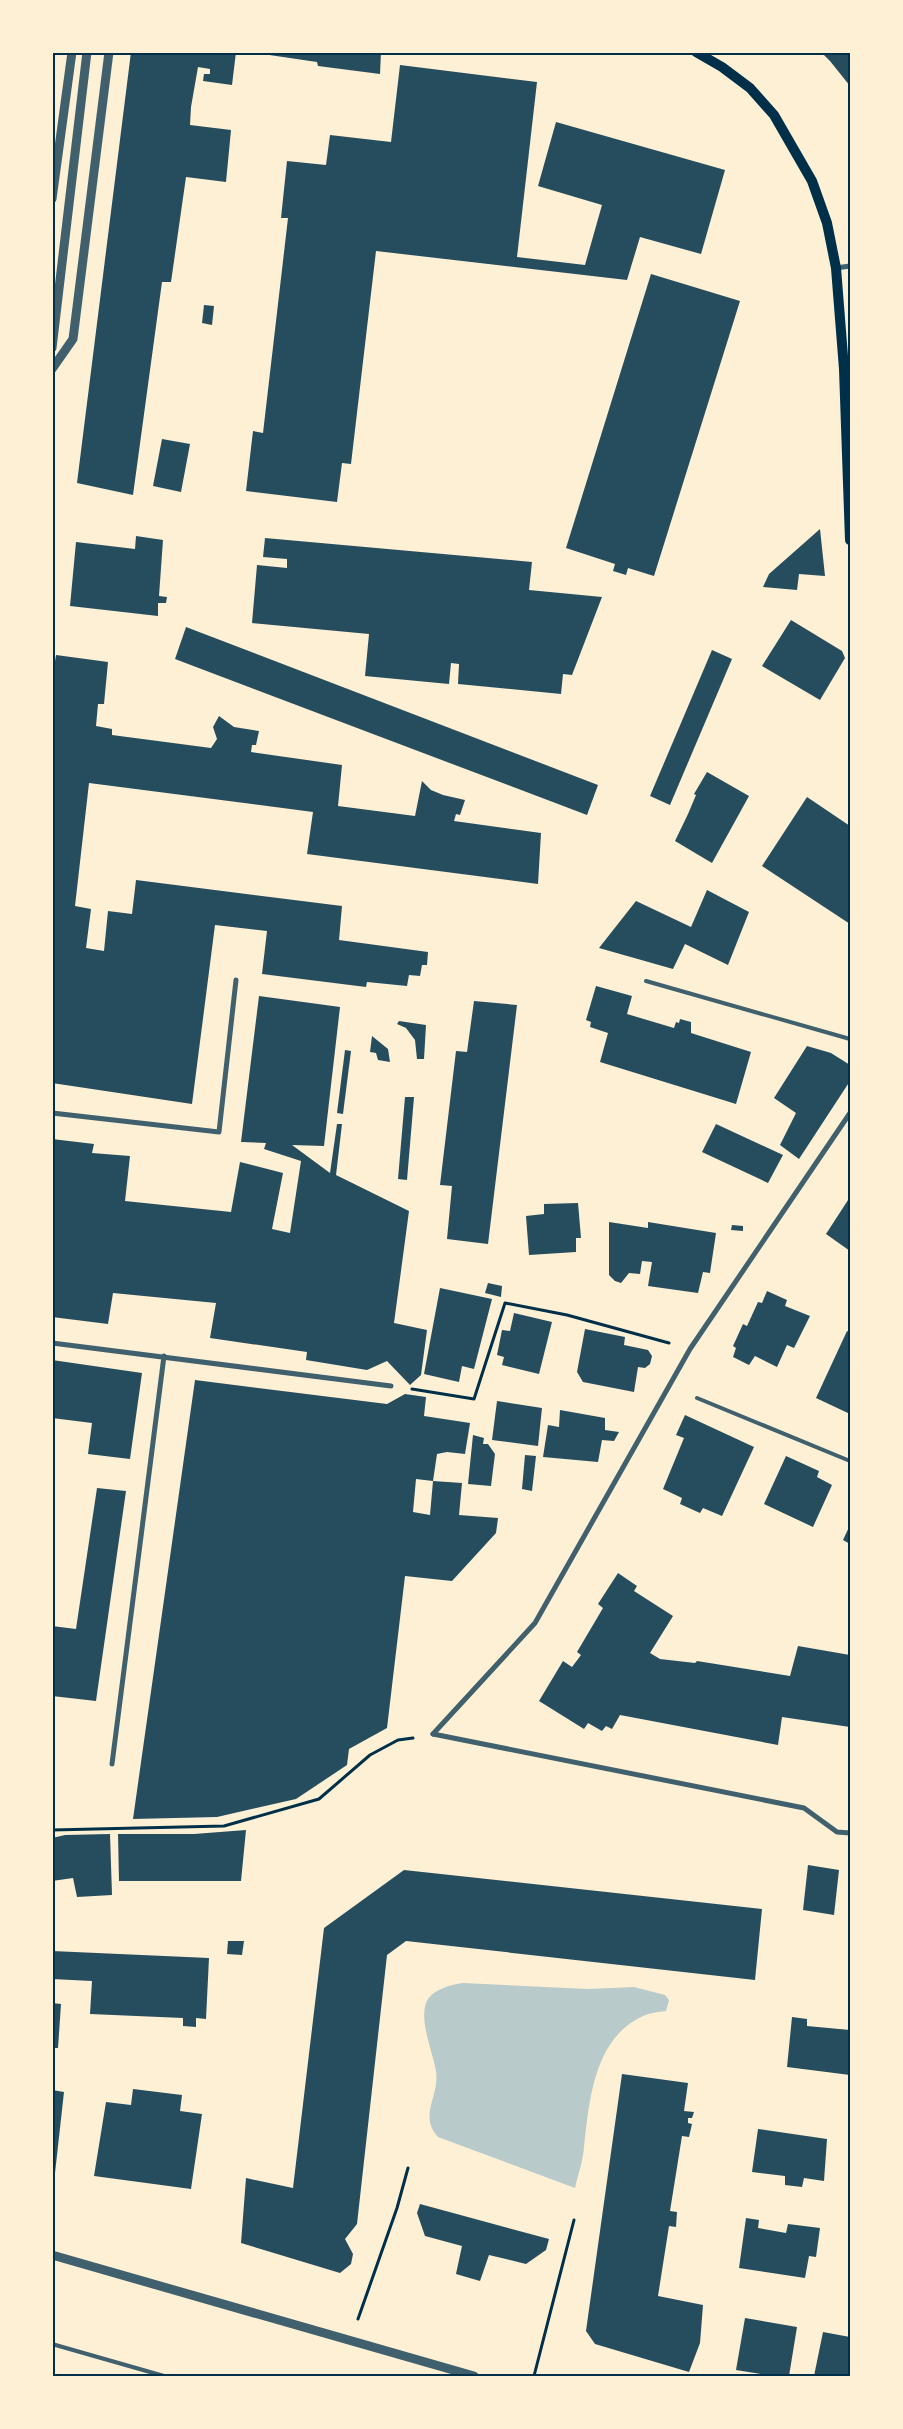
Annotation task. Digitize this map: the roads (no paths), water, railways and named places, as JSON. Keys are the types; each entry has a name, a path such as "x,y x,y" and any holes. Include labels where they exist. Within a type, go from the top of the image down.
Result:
{"main road":[{"path":"696,52 722,67 750,88 781,125 812,182 827,224 836,268 844,369 850,540"}],"street":[{"path":"52,199 72,52"},
{"path":"52,348 87,52"},
{"path":"52,369 73,339 109,52"},
{"path":"836,268 850,266"},
{"path":"52,1113 219,1132 236,980"},
{"path":"850,1113 690,1349 535,1623 433,1734 765,1802 804,1808 837,1832 850,1834"},
{"path":"52,1343 392,1386"},
{"path":"112,1764 164,1356"},
{"path":"52,2255 474,2376"}],"lane":[{"path":"646,980 850,1040"},
{"path":"697,1398 850,1462"},
{"path":"52,2344 164,2376"}]}
